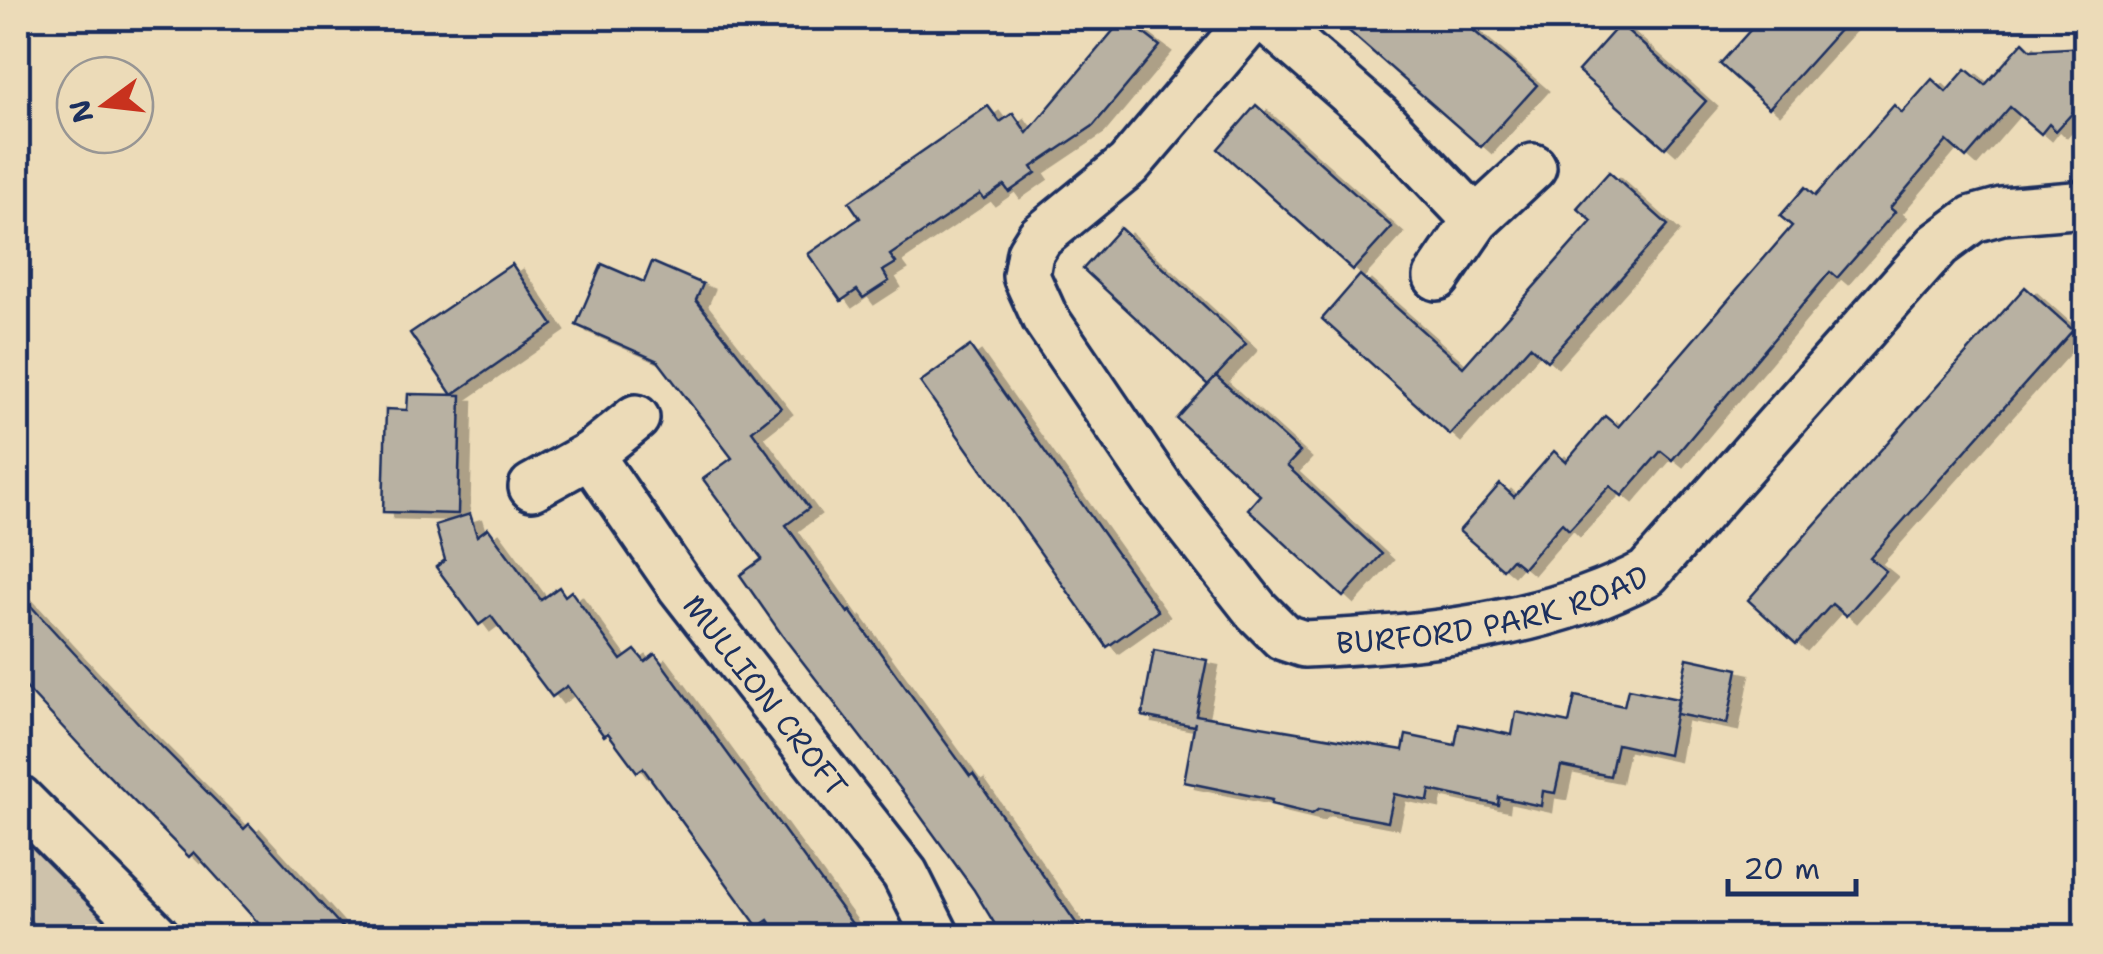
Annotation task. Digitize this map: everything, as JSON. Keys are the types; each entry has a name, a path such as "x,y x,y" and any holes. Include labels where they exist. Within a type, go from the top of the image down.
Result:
{"street":[{"name":"BURFORD PARK ROAD","path":"1252,18 1128,166 1040,238 1030,253 1026,276 1045,318 1161,489 1256,610 1283,637 1304,644 1483,626 1608,594 1647,574 1938,245 1973,219 2002,210 2086,204"},
{"path":"1266,18 1378,117 1476,220"},
{"path":"1436,277 1476,220 1533,167"},
{"path":"532,487 590,455 636,418"},
{"name":"MULLION CROFT","path":"590,455 681,588 905,874 936,936"},
{"path":"18,798 156,936"}],"shaded area":[{"path":"18,828 131,936 46,936 18,909"}],"building":[{"path":"1124,18 1160,46 1093,126 1032,167 1036,173 1009,192 1004,185 984,199 980,194 890,255 896,263 883,271 889,281 863,298 857,290 841,301 808,254 860,218 849,202 988,106 1000,122 1013,113 1027,133"},
{"path":"1334,18 1459,18 1537,85 1481,147"},
{"path":"1761,18 1850,18 1769,108 1720,64"},
{"path":"1620,24 1706,101 1665,148 1578,71"},
{"path":"2023,42 2031,50 2086,47 2086,98 2056,131 2049,124 2041,134 2010,107 1966,158 1947,141 1890,208 1895,212 1837,278 1830,272 1672,460 1661,451 1622,496 1610,486 1569,530 1562,523 1523,568 1512,559 1503,569 1459,531 1500,484 1514,497 1554,451 1566,462 1605,416 1618,427 1792,226 1780,216 1805,187 1815,196 1894,105 1902,113 1932,79 1946,92 1966,69 1985,85"},
{"path":"1256,105 1392,227 1353,270 1218,149"},
{"path":"1609,172 1668,225 1547,361 1530,346 1450,435 1322,319 1360,275 1463,367 1592,221 1577,208"},
{"path":"1120,228 1246,344 1208,385 1083,269"},
{"path":"652,262 703,284 696,300 781,408 752,431 809,508 786,525 970,776 973,774 1085,936 1002,936 903,792 740,575 762,559 703,479 732,458 658,361 576,325 602,264 644,282"},
{"path":"512,264 553,325 452,395 410,333"},
{"path":"2025,287 2073,330 1870,558 1886,571 1846,616 1832,604 1796,644 1748,600"},
{"path":"970,346 1158,611 1107,647 920,382"},
{"path":"1216,376 1300,452 1287,466 1382,554 1343,597 1248,509 1260,495 1177,419"},
{"path":"408,394 461,395 458,514 383,512 386,409 407,410"},
{"path":"470,514 477,536 488,528 541,600 559,587 565,596 571,591 621,660 635,650 645,662 655,654 861,936 779,936 768,920 758,927 643,768 637,772 567,686 552,697 491,616 479,625 436,567 445,560 435,525"},
{"path":"18,592 142,727 244,829 249,824 350,936 270,936 194,852 189,857 97,764 18,679"},
{"path":"1154,650 1207,660 1196,715 1403,750 1406,735 1455,745 1459,724 1512,735 1516,712 1569,723 1575,696 1624,706 1628,689 1678,699 1668,755 1617,744 1610,776 1561,766 1555,793 1543,791 1541,806 1499,797 1498,805 1430,790 1428,801 1394,794 1388,822 1319,809 1312,814 1271,804 1272,800 1184,782 1195,722 1194,726 1142,716"},
{"path":"1687,658 1738,669 1727,724 1676,714"}]}
